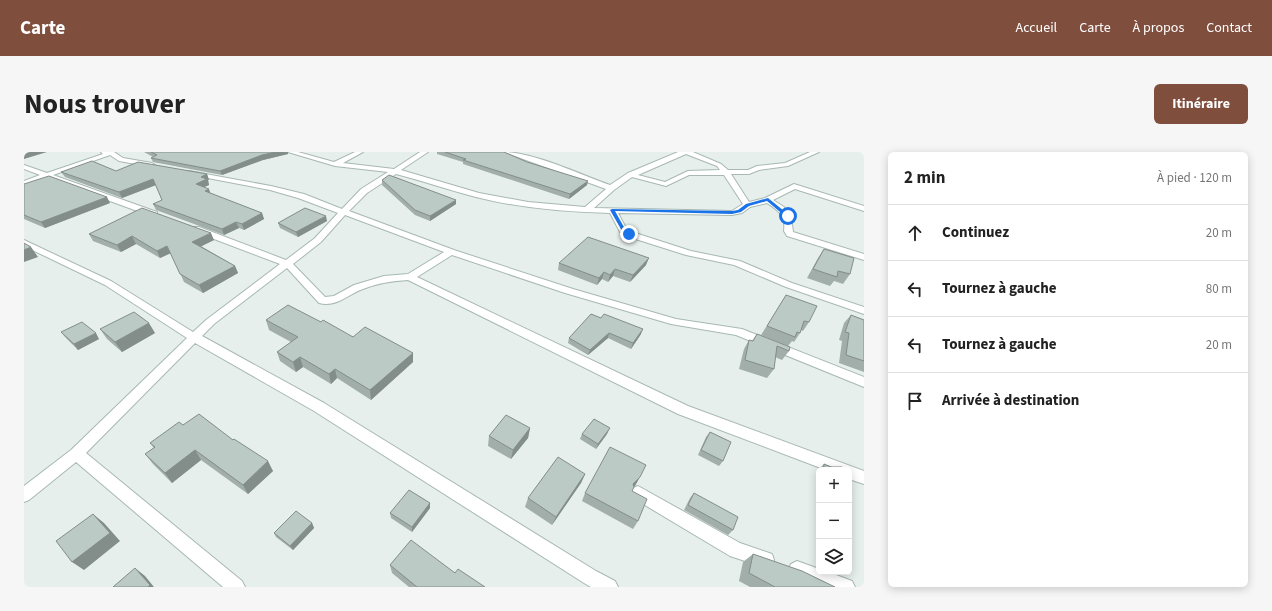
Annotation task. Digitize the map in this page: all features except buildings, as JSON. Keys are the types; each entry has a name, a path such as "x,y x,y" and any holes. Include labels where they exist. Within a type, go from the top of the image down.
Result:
{"street":[{"path":"290,152 335,164 395,171 478,195 528,204 587,210 732,213 739,211 747,205 768,200 794,186 864,209"},
{"path":"335,164 360,152"},
{"path":"24,495 76,454 210,322 318,240 344,210 364,191 424,152"},
{"path":"507,152 546,164 611,188"},
{"path":"587,210 611,188 631,175 686,152 716,163 726,172 747,205"},
{"path":"631,175 666,184 688,173 749,172 757,168 783,166 816,152"},
{"path":"24,183 108,153 121,160 159,167"},
{"path":"24,167 159,216"},
{"path":"182,171 271,188 301,196 344,210 451,252 569,291 674,322 738,332 864,382"},
{"path":"768,200 788,216 790,222 788,231 790,234 864,257"},
{"path":"612,210 624,230 629,234 689,253 737,263 789,285 864,310"},
{"path":"188,226 288,264 324,301 337,300 358,287 386,278 410,277 683,410 835,467"},
{"path":"24,243 108,283 194,337 320,407 609,587"},
{"path":"410,277 451,252"},
{"path":"76,454 236,587"},
{"path":"852,473 864,478"},
{"path":"638,493 736,550 846,587"}],"route":[{"path":"629,234 624,230 612,210 732,213 739,211 747,205 768,200 788,216"}]}
